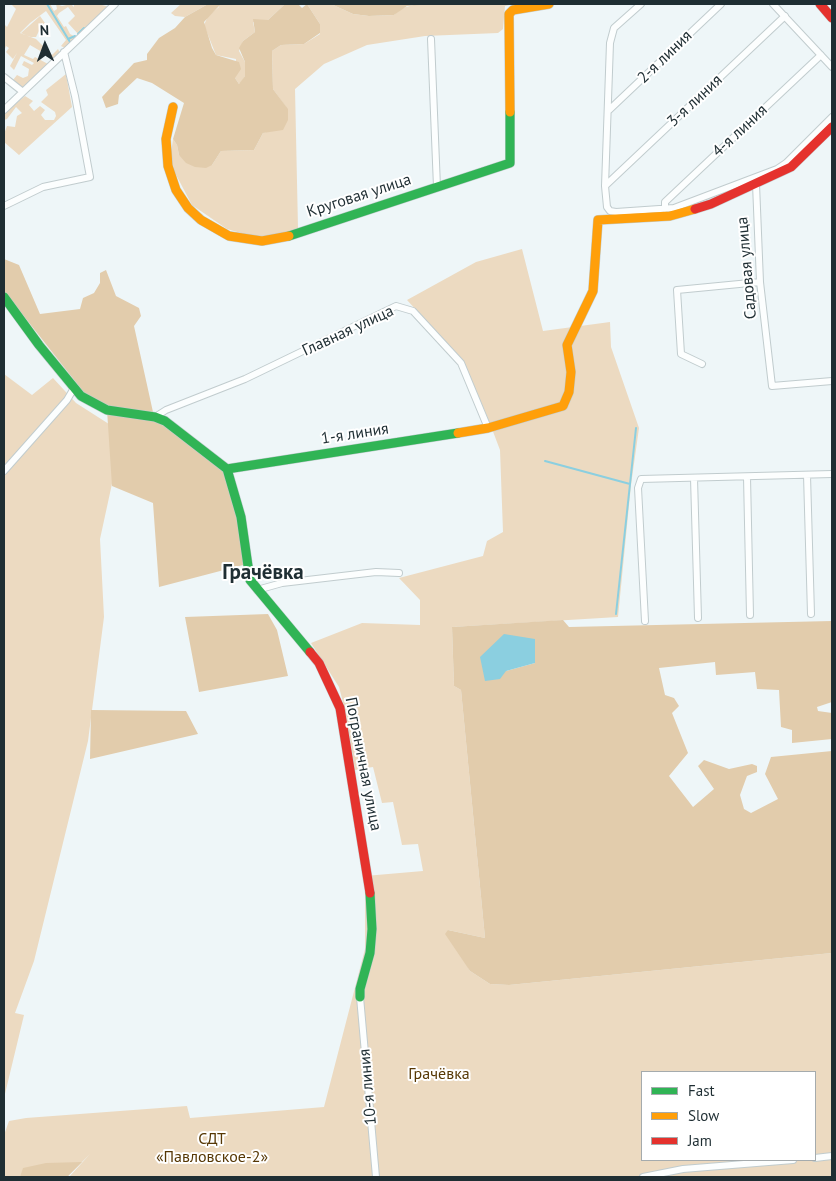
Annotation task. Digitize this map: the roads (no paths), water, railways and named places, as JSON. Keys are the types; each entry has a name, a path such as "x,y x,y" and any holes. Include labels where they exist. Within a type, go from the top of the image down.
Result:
{"street":[{"path":"4,110 115,4"},
{"name":"Круговая улица","path":"174,107 166,139 168,166 176,190 201,220 229,236 262,241 282,238 510,163 509,14 513,10 548,4"},
{"path":"641,4 614,28 610,43 606,186 607,207 610,210 616,212 665,209 777,169 786,163 832,117"},
{"name":"2-я линия","path":"608,111 721,4"},
{"path":"774,4 832,67"},
{"path":"820,4 832,18"},
{"name":"3-я линия","path":"606,186 785,16"},
{"path":"431,39 437,187"},
{"path":"4,206 43,187 90,176 75,96 64,52"},
{"name":"4-я линия","path":"665,209 666,202 821,55"},
{"path":"4,77 23,92"},
{"path":"756,184 792,167 832,127"},
{"name":"Садовая улица","path":"756,184 760,282 772,386 832,381"},
{"name":"1-я линия","path":"227,469 488,428 563,406 569,392 571,372 567,344 593,290 598,220 670,216 711,204 756,184"},
{"path":"702,364 681,354 677,290 760,282"},
{"path":"4,297 74,388 91,403 107,410 155,417 165,421 227,469"},
{"name":"Главная улица","path":"155,417 166,410 245,379 396,306 413,311 461,363 488,428"},
{"path":"4,471 67,400 74,388"},
{"name":"Пограничная улица","path":"227,469 236,490 250,580 303,642 318,663 336,697 342,719 370,890 372,929 370,952 360,989 360,997"},
{"path":"645,621 639,481 644,479 832,474"},
{"path":"807,475 811,614"},
{"path":"747,477 750,615"},
{"path":"694,478 698,618"},
{"path":"257,590 282,583 376,572 399,573"},
{"name":"10-я линия","path":"360,997 376,1177"},
{"path":"816,1158 832,1156"},
{"path":"643,1177 683,1169 781,1161"}],"water":[{"path":"504,634 535,639 535,663 506,671 500,679 485,681 480,657"}],"waterway":[{"path":"47,4 70,42"},
{"path":"78,34 84,28"},
{"path":"68,39 75,36"},
{"path":"630,484 636,428"},
{"path":"545,461 630,484 616,614"}],"district":[{"name":"Грачёвка","path":"263,573"}],"park label":[{"name":"СДТ «Павловское-2»","path":"212,1148"}]}
